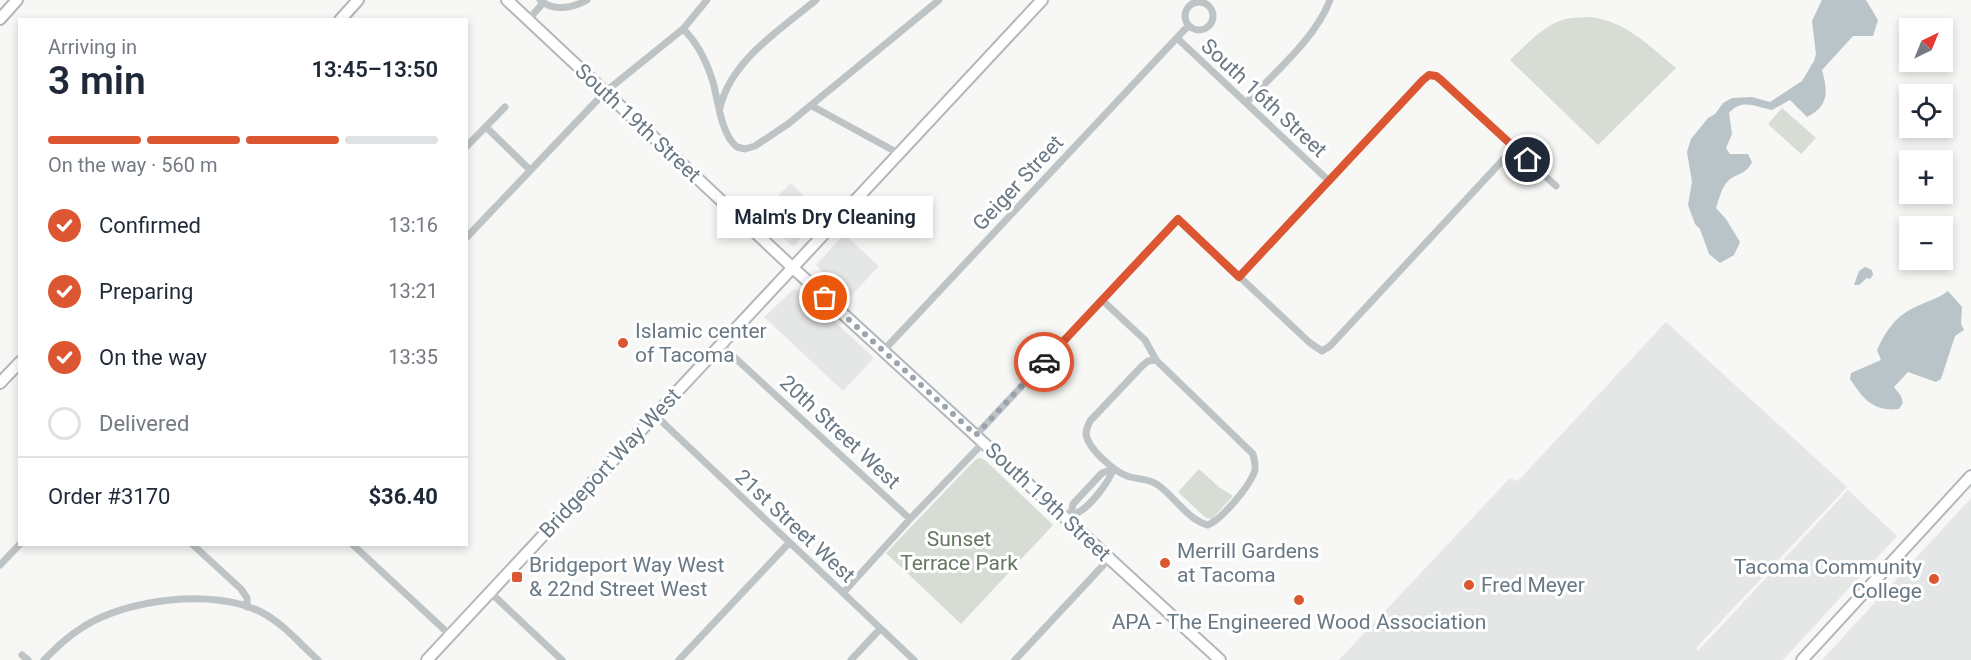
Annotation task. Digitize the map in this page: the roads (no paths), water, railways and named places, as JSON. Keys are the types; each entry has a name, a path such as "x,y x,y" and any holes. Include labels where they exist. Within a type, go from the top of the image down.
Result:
{"main road":[{"path":"0,19 17,0"},
{"path":"342,18 358,0"},
{"name":"South 19th Street","path":"507,0 792,267 979,439 1069,517 1109,558 1220,660"},
{"name":"Bridgeport Way West","path":"427,660 1042,0"},
{"path":"0,383 18,364"},
{"path":"1802,660 1971,476"}],"street":[{"path":"528,20 541,2 548,6 563,8 579,5 587,0"},
{"path":"468,235 605,92 683,29 707,0"},
{"path":"720,109 728,86 743,62 816,0"},
{"path":"683,29 706,65 727,134 732,144 742,149 767,139 812,106 939,0"},
{"path":"1246,103 1312,31 1330,0"},
{"path":"1198,2 1209,6 1213,17 1210,25 1199,30 1188,26 1184,15 1187,7 1198,2"},
{"name":"Geiger Street","path":"884,350 1188,26"},
{"name":"South 16th Street","path":"1177,38 1329,181"},
{"path":"1239,277 1423,80 1431,75 1440,79 1556,186"},
{"path":"812,106 898,153"},
{"path":"468,145 505,107"},
{"path":"486,127 530,170"},
{"path":"843,593 1102,300 1178,219 1310,343 1322,351 1338,337 1514,148"},
{"path":"1102,300 1145,340 1156,360 1248,448 1255,461 1254,474 1220,519 1208,525 1198,521 1157,484 1113,469 1089,442 1086,429 1090,421 1142,366 1148,361 1156,360"},
{"name":"20th Street West","path":"720,344 910,519"},
{"name":"21st Street West","path":"655,415 914,660"},
{"path":"1069,517 1080,512 1105,486 1110,480 1113,469"},
{"path":"679,660 789,543"},
{"path":"0,565 18,546"},
{"path":"194,546 241,589 247,598 247,607"},
{"path":"354,546 450,635"},
{"path":"1015,660 1109,558"},
{"path":"490,592 562,660"},
{"path":"44,660 83,627 100,618 134,606 180,599 216,601 247,607 270,617 318,660"},
{"path":"851,660 880,629"}],"place":[{"name":"Malm's Dry Cleaning","path":"825,298"},
{"name":"Islamic center of Tacoma","path":"623,343"},
{"name":"Merrill Gardens at Tacoma","path":"1165,563"},
{"name":"Bridgeport Way West & 22nd Street West","path":"517,577"},
{"name":"Tacoma Community College","path":"1934,579"},
{"name":"Fred Meyer","path":"1469,585"},
{"name":"APA - The Engineered Wood Association","path":"1299,600"}],"park label":[{"name":"Sunset Terrace Park","path":"959,551"}]}
